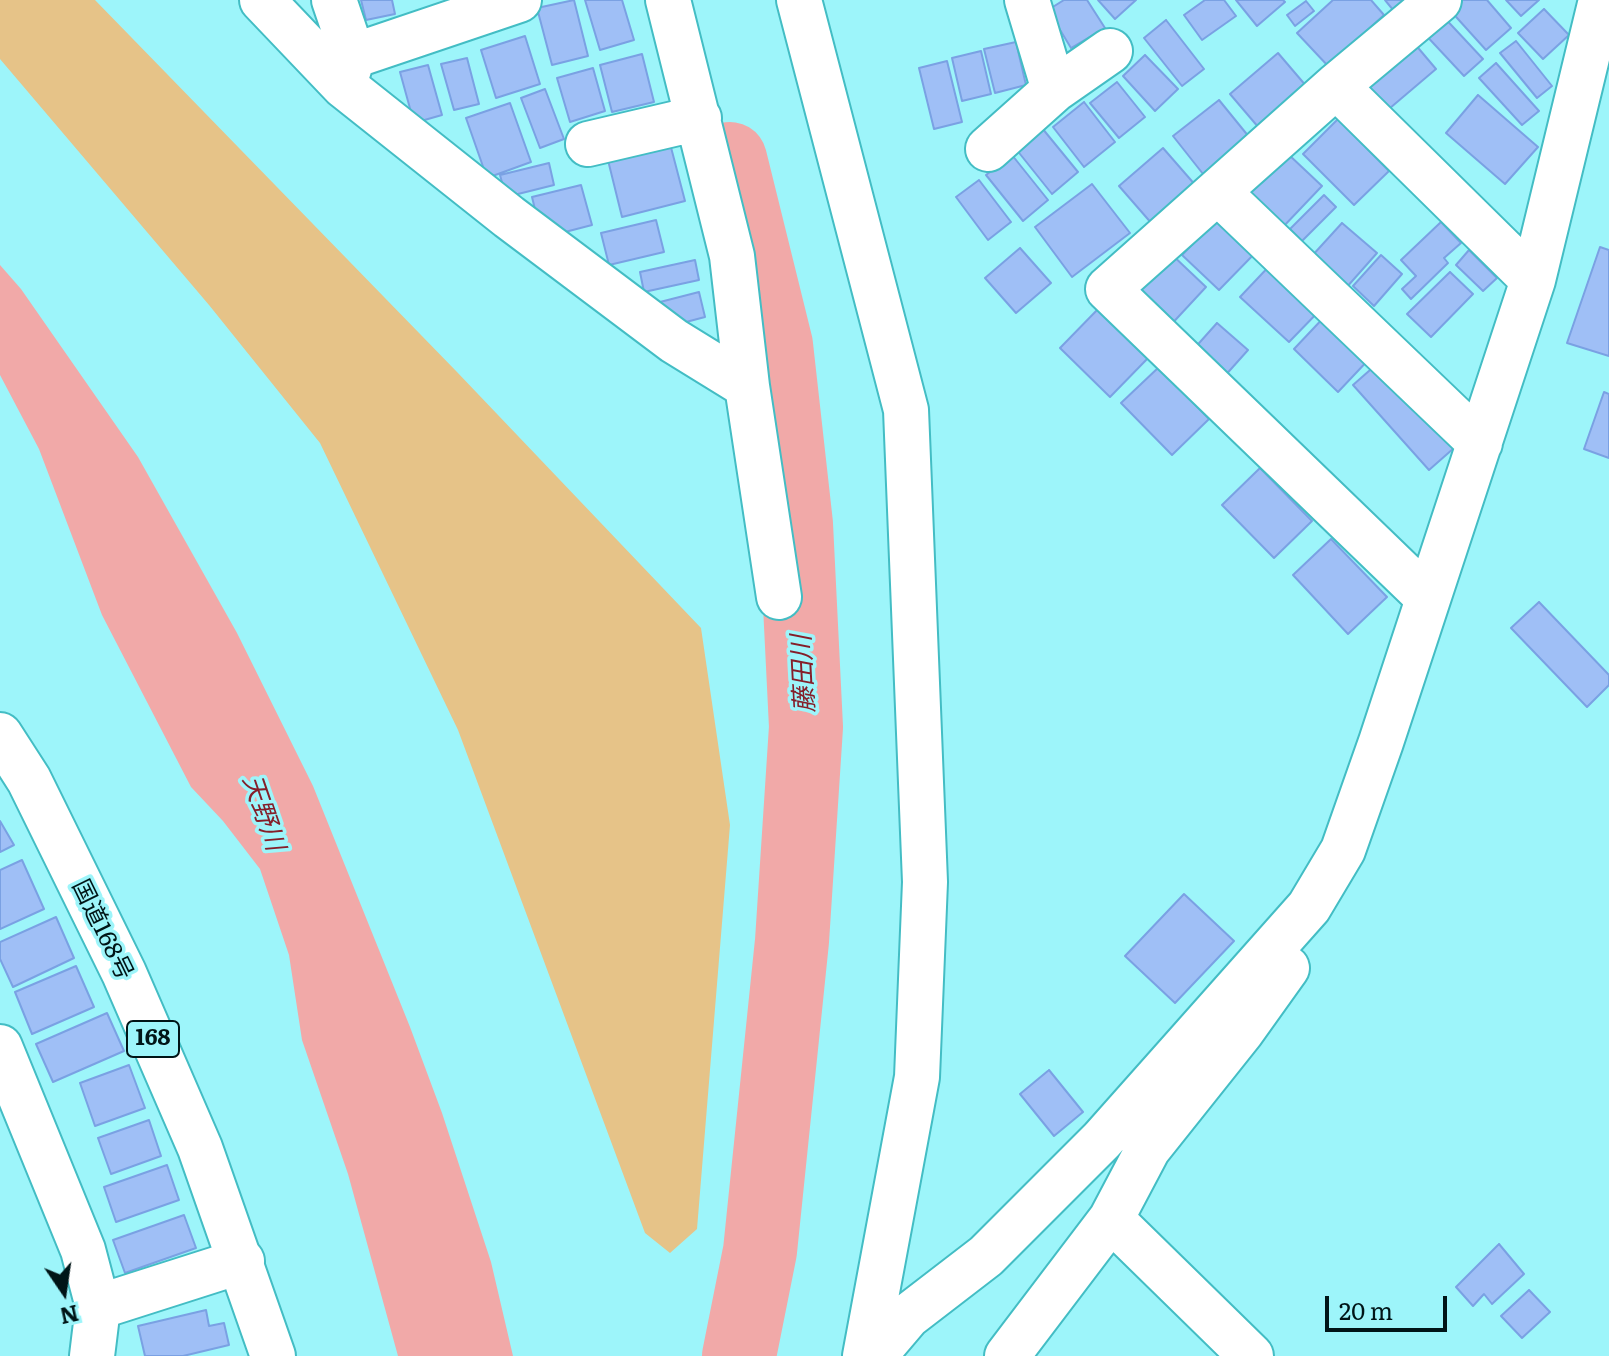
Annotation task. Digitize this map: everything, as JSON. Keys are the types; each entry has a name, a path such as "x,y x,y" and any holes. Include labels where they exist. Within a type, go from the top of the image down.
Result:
{"main road":[{"path":"262,0 348,71 509,217 674,341 747,386"},
{"path":"334,0 348,71"},
{"path":"348,71 519,0"},
{"path":"668,0 732,256 747,386 779,597"},
{"path":"799,0 906,410 925,882 917,1077 865,1356"},
{"path":"1027,0 1054,90"},
{"path":"1427,597 1108,289 1336,86 1439,0"},
{"path":"874,1356 908,1316 986,1256 1102,1140 1309,907 1343,850 1533,280 1601,0"},
{"path":"988,149 1054,90 1110,51"},
{"path":"1336,86 1533,280"},
{"path":"588,144 699,118"},
{"path":"1219,193 1480,443"},
{"name":"国道168号","path":"0,735 29,780 124,973 200,1148 273,1356"},
{"path":"1007,1356 1111,1219 1148,1149 1242,1031 1313,931 1309,907"},
{"path":"0,1047 83,1250 98,1307 92,1356"},
{"path":"1111,1219 1251,1356"},
{"path":"885,1248 909,1271 943,1273 986,1256"},
{"path":"98,1307 242,1261"}],"shaded area":[{"path":"0,0 95,0 701,628 730,825 697,1229 670,1253 645,1233 458,730 320,443 209,305 0,59"}],"water":[{"name":"天野川","path":"0,265 21,289 138,457 237,633 313,786 442,1113 491,1262 513,1356 398,1356 348,1174 302,1040 289,955 260,869 223,821 191,787 102,615 39,449 0,375"}],"building":[{"path":"361,0 392,0 395,14 366,20"},
{"path":"574,0 588,56 552,65 537,8"},
{"path":"585,0 622,0 634,40 600,50"},
{"path":"1064,0 1087,0 1105,28 1071,48 1048,10"},
{"path":"1098,0 1136,0 1115,19"},
{"path":"1205,0 1224,0 1236,16 1202,40 1184,15"},
{"path":"1236,0 1283,0 1285,2 1257,26"},
{"path":"1333,0 1371,0 1384,15 1328,66 1297,33"},
{"path":"1385,0 1419,0 1398,16"},
{"path":"1456,0 1487,0 1511,28 1486,50 1448,8"},
{"path":"1506,0 1539,0 1521,16"},
{"path":"1306,1 1314,11 1295,26 1287,15"},
{"path":"1544,9 1569,35 1543,59 1518,33"},
{"path":"1440,13 1483,59 1464,76 1421,30"},
{"path":"1166,20 1204,69 1182,86 1144,38"},
{"path":"1403,30 1436,69 1383,114 1350,76"},
{"path":"525,36 540,84 496,98 481,50"},
{"path":"1516,41 1552,86 1537,98 1500,53"},
{"path":"1016,42 1026,85 995,93 984,49"},
{"path":"981,51 991,94 962,101 952,58"},
{"path":"1278,53 1313,94 1265,135 1230,94"},
{"path":"642,54 654,102 612,112 600,65"},
{"path":"1145,55 1178,89 1155,111 1123,76"},
{"path":"467,58 479,104 454,110 441,64"},
{"path":"947,61 962,122 934,129 919,68"},
{"path":"1496,63 1539,111 1522,125 1479,78"},
{"path":"428,65 442,115 414,123 400,72"},
{"path":"593,68 605,111 570,122 557,78"},
{"path":"1117,82 1145,117 1119,138 1090,103"},
{"path":"545,89 564,139 540,148 521,98"},
{"path":"1478,95 1538,147 1505,184 1446,133"},
{"path":"1219,100 1254,143 1207,179 1173,136"},
{"path":"1084,102 1115,142 1084,167 1053,127"},
{"path":"510,103 531,162 487,178 466,118"},
{"path":"1338,119 1389,171 1354,205 1303,154"},
{"path":"1042,128 1078,172 1052,194 1016,149"},
{"path":"667,132 685,201 622,217 605,148"},
{"path":"1163,148 1197,187 1153,225 1119,186"},
{"path":"1288,154 1322,186 1282,228 1248,195"},
{"path":"1012,155 1048,200 1023,221 986,175"},
{"path":"549,163 554,185 506,197 500,175"},
{"path":"979,180 1011,222 988,240 956,197"},
{"path":"1092,184 1130,233 1072,277 1035,227"},
{"path":"581,185 592,225 542,238 532,197"},
{"path":"1324,195 1336,207 1302,241 1290,229"},
{"path":"1223,213 1259,249 1219,290 1182,255"},
{"path":"656,220 664,252 609,265 601,233"},
{"path":"1441,222 1461,243 1444,258 1448,263 1411,299 1402,289 1416,276 1401,260"},
{"path":"1342,223 1377,253 1346,288 1311,257"},
{"path":"1600,247 1609,250 1609,356 1567,343"},
{"path":"1020,248 1051,283 1016,313 985,278"},
{"path":"1469,250 1497,278 1483,291 1456,265"},
{"path":"1168,251 1206,287 1167,329 1128,293"},
{"path":"1381,255 1402,274 1374,306 1353,286"},
{"path":"695,260 699,280 644,292 640,272"},
{"path":"1275,260 1324,306 1289,342 1240,297"},
{"path":"1450,272 1473,294 1431,337 1407,314"},
{"path":"699,292 705,317 667,327 660,302"},
{"path":"1100,307 1150,356 1110,397 1060,348"},
{"path":"1328,313 1372,356 1338,392 1294,349"},
{"path":"1217,323 1248,350 1223,378 1192,351"},
{"path":"1378,363 1454,448 1429,470 1353,385"},
{"path":"1159,367 1209,419 1172,455 1121,403"},
{"path":"1604,392 1609,394 1609,458 1584,449"},
{"path":"1260,468 1312,521 1274,558 1222,505"},
{"path":"1331,539 1387,597 1348,634 1293,575"},
{"path":"1539,602 1609,675 1609,685 1587,707 1511,628"},
{"path":"0,821 14,845 0,852"},
{"path":"22,860 44,909 0,929 0,870"},
{"path":"1184,894 1234,941 1175,1003 1125,956"},
{"path":"56,917 74,958 13,987 0,959 0,942"},
{"path":"76,966 94,1007 32,1034 15,992"},
{"path":"107,1013 124,1051 53,1082 36,1044"},
{"path":"129,1065 145,1108 95,1126 80,1083"},
{"path":"1049,1070 1083,1112 1054,1136 1020,1094"},
{"path":"149,1120 161,1156 111,1174 98,1138"},
{"path":"167,1165 179,1200 116,1222 104,1187"},
{"path":"184,1215 196,1248 125,1273 113,1240"},
{"path":"1499,1244 1524,1274 1492,1304 1484,1294 1473,1306 1456,1287"},
{"path":"1529,1290 1550,1312 1522,1338 1501,1316"},
{"path":"206,1310 209,1326 224,1323 229,1345 183,1356 145,1356 138,1326"}],"waterway":[{"name":"藤田川","path":"730,159 776,345 796,524 806,727 792,941 760,1251 739,1356"}]}
